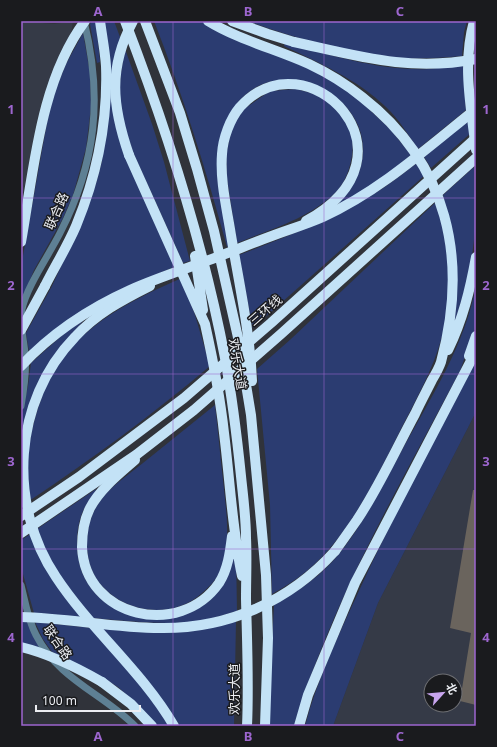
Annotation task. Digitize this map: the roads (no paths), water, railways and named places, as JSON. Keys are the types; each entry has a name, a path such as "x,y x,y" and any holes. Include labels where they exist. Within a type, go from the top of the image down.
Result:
{"highway":[{"path":"21,242 39,140 48,100 67,50 85,21"},
{"path":"21,330 68,244 80,216 101,144 106,66 100,21"},
{"name":"欢乐大道","path":"125,21 161,121 197,236 211,291 225,359 237,438 246,536 248,687 247,726"},
{"path":"133,21 120,54 115,82 115,95 122,134 129,155 205,324"},
{"name":"欢乐大道","path":"146,21 180,113 214,231 239,342 251,415 266,574 268,638 265,726"},
{"path":"208,21 243,38 308,64 340,81 380,112 399,132 420,159 428,172 440,203 452,254 452,302 441,364"},
{"path":"232,21 294,42 379,61 433,64 476,58"},
{"path":"474,21 468,52 467,74 468,93 476,150"},
{"path":"251,415 252,380 246,322 229,225 222,167 223,146 226,134 235,114 244,103 256,94 271,87 285,84 307,86 320,92 339,106 349,119 356,133 358,149 353,173 346,188 335,201 290,229"},
{"path":"21,366 49,340 94,309 129,290 290,229 314,222 335,212 375,188 476,109"},
{"name":"三环线","path":"21,516 79,477 184,398 295,302 476,138"},
{"path":"233,514 232,537 228,562 224,574 218,583 200,601 185,610 175,613 154,615 140,614 124,609 105,596 90,577 83,553 82,540 86,516 98,496 123,470 246,366 476,158"},
{"path":"197,236 195,252 205,324 224,431 233,514 246,597"},
{"path":"21,617 50,618 148,628 203,625 248,612 279,597 305,580 335,551 358,520 368,503 441,364 462,317 469,295 476,257"},
{"path":"174,273 115,304 76,336 62,353 53,365 30,416 26,431 22,469 28,511 40,549 49,567 63,588 139,675 158,700 174,726"},
{"path":"463,374 476,336"},
{"path":"299,726 308,695 355,583 476,351"},
{"path":"21,533 130,460 157,440"},
{"path":"21,647 46,654 84,671 102,682 131,704 152,726"}],"street":[{"name":"联合路","path":"21,406 25,376 25,356 21,321 22,309 32,284 71,210 81,182 91,143 94,111 94,84 91,54 85,21"},
{"name":"联合路","path":"21,585 34,630 40,642 53,660 64,672 115,708 136,726"}]}
